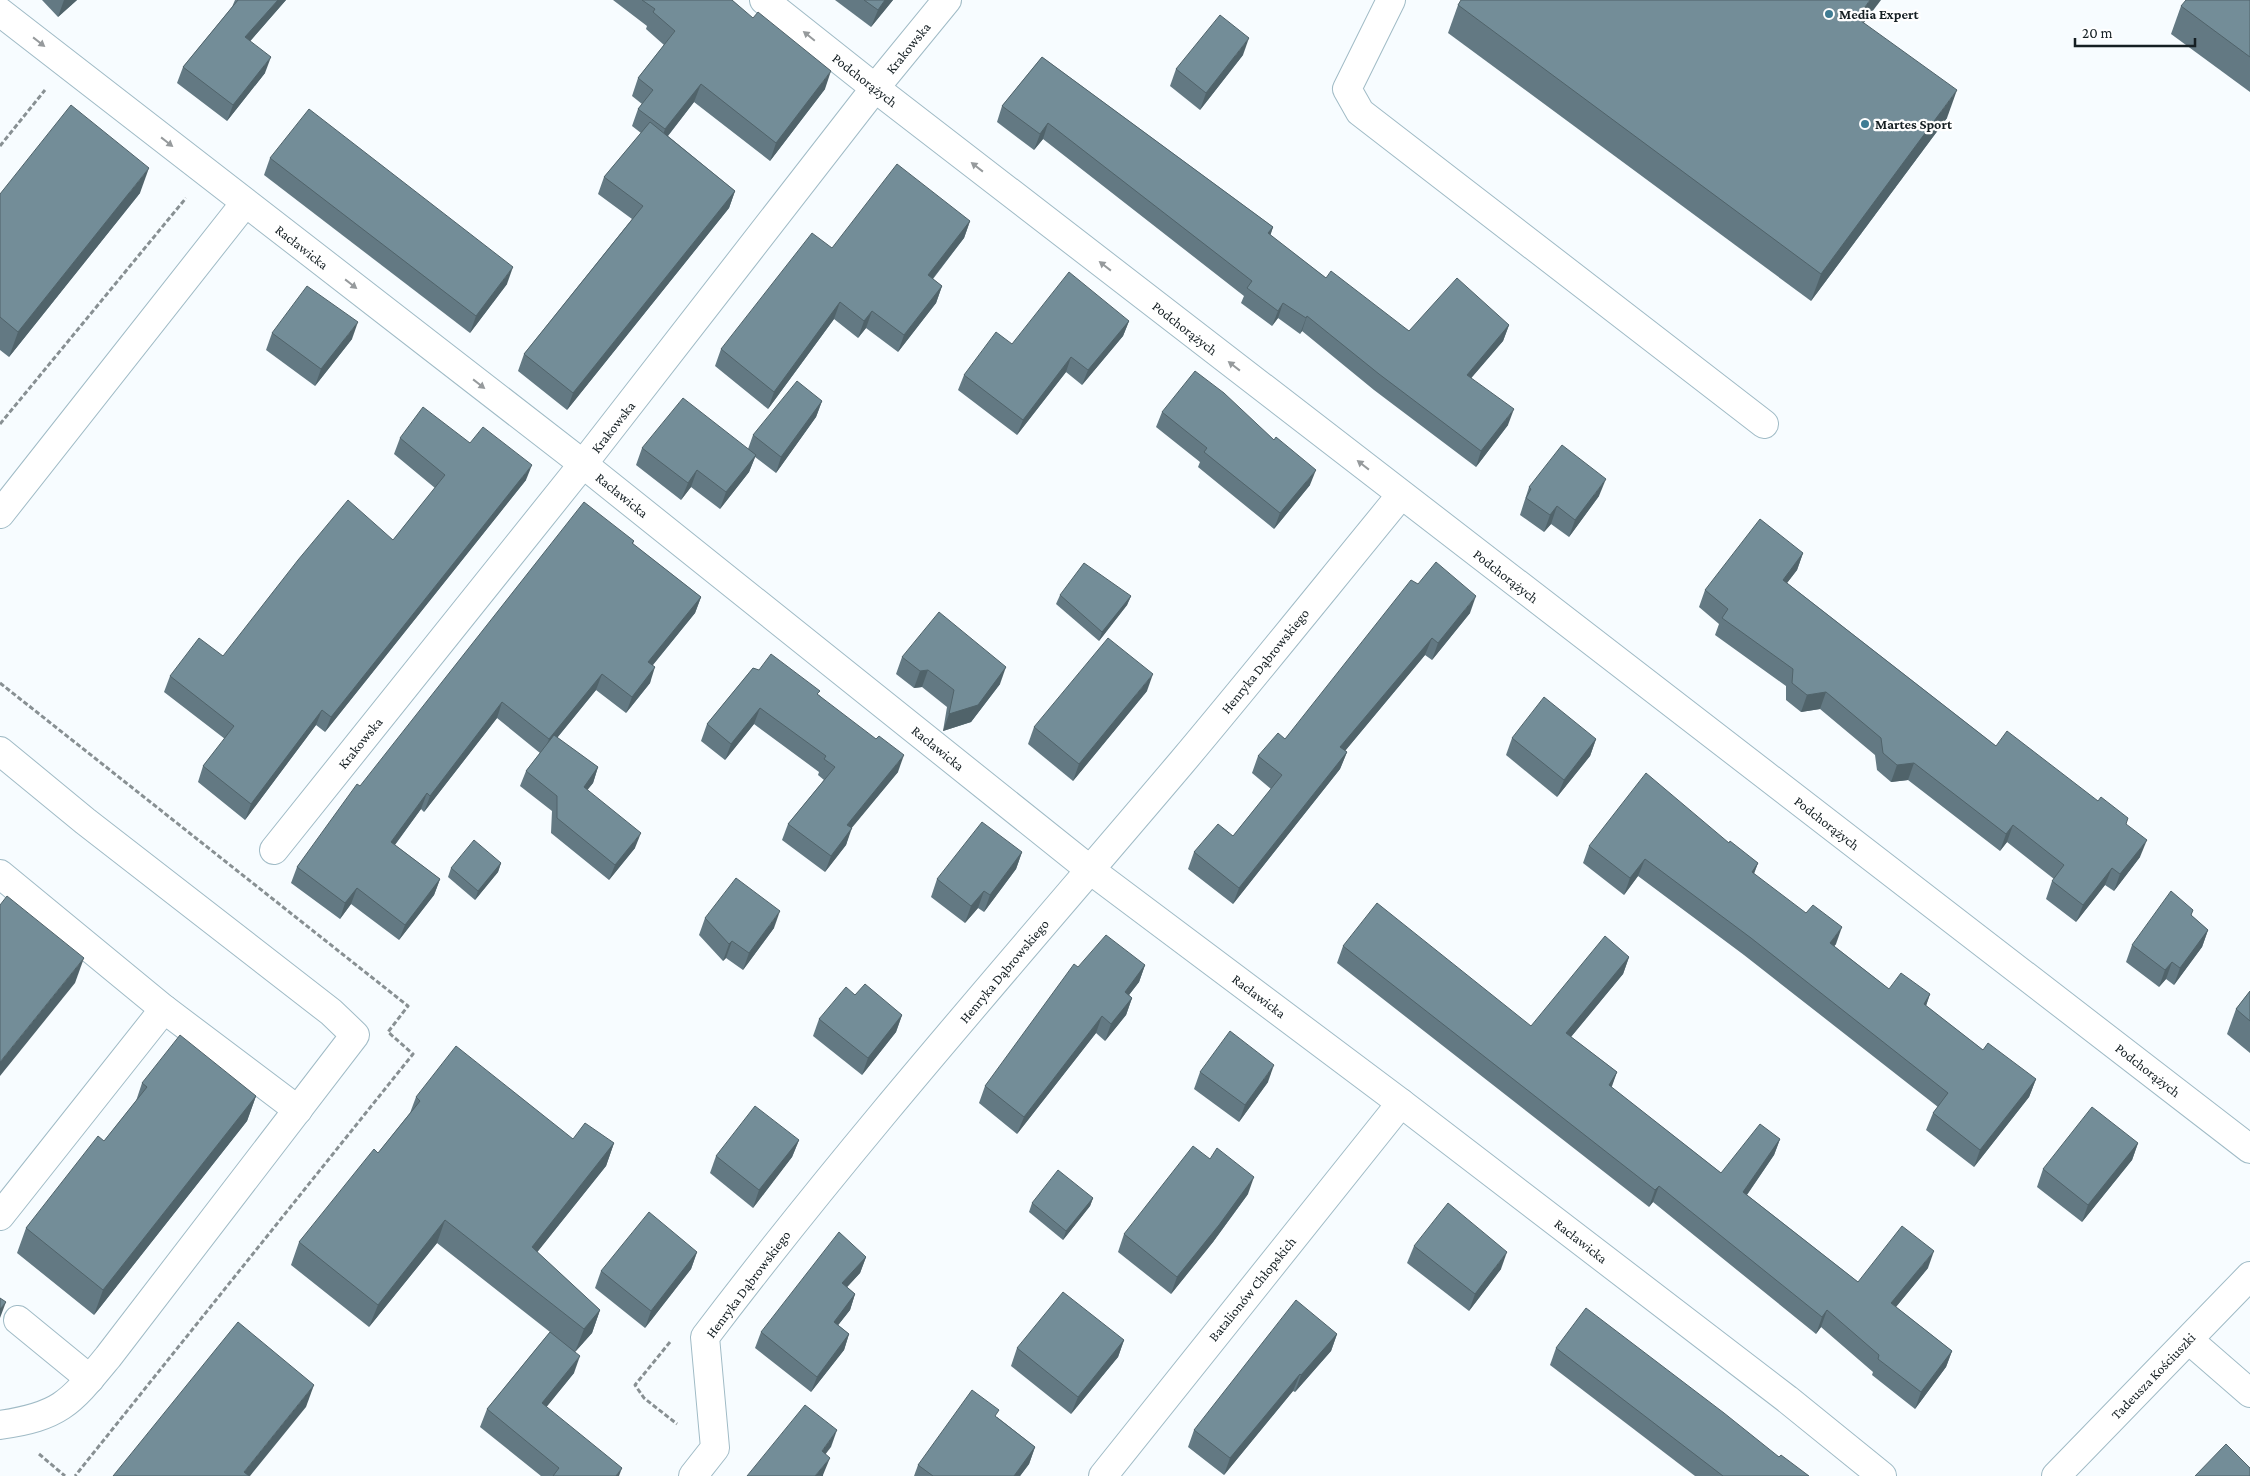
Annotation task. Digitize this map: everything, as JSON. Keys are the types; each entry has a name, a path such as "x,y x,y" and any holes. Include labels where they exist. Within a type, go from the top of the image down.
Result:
{"street":[{"name":"Podchorążych","path":"764,0 1401,495 2250,1149"},
{"name":"Krakowska","path":"274,850 583,464 875,88 947,0"},
{"path":"1392,0 1347,89 1360,112 1764,424"},
{"name":"Racławicka","path":"0,12 583,464 1089,869 1401,1103 1779,1393 1882,1476"},
{"path":"0,514 246,203"},
{"name":"Henryka Dąbrowskiego","path":"693,1476 715,1448 705,1338 784,1234 1089,869 1183,761 1401,495"},
{"path":"0,751 85,821 331,1012 355,1035 90,1379 70,1401 54,1411 39,1417 0,1425"},
{"path":"0,874 164,1010 298,1110"},
{"path":"0,1216 164,1010"},
{"name":"Batalionów Chłopskich","path":"1103,1476 1401,1103"},
{"name":"Tadeusza Kościuszki","path":"2056,1476 2250,1276"},
{"path":"18,1320 90,1379"},
{"path":"2189,1340 2250,1393"}],"path":[{"path":"0,146 46,88"},
{"path":"0,423 186,197"},
{"path":"671,1340 635,1385 644,1398 678,1426"}],"building":[{"path":"238,0 278,0 245,37 271,57 233,105 183,67"},
{"path":"642,0 732,0 753,18 758,12 831,71 776,143 701,84 665,129 638,109 653,90 638,78 675,31 653,12 655,9"},
{"path":"864,0 885,0 878,10"},
{"path":"1461,0 1870,0 1857,18 1957,90 1821,274 1458,5"},
{"path":"2186,0 2250,0 2250,57 2181,6"},
{"path":"1220,15 1249,38 1206,93 1176,69"},
{"path":"1042,57 1273,227 1268,233 1326,278 1331,271 1409,331 1457,278 1509,325 1467,375 1514,409 1481,451 1379,374 1307,316 1306,318 1283,303 1278,311 1247,288 1252,281 1048,123 1040,134 1002,106"},
{"path":"71,105 149,168 18,332 0,317 0,194"},
{"path":"309,109 513,267 476,316 270,158"},
{"path":"650,122 735,191 573,393 524,354 643,206 604,177"},
{"path":"897,164 970,221 928,275 942,286 904,335 872,311 864,321 840,302 774,392 721,349 812,233 832,248"},
{"path":"1069,272 1129,321 1088,370 1071,357 1023,420 964,375 996,332 1012,344"},
{"path":"307,286 358,322 321,369 272,333"},
{"path":"1195,371 1224,393 1274,440 1276,437 1316,470 1280,513 1204,452 1207,448 1162,412"},
{"path":"797,381 822,401 781,457 753,435"},
{"path":"683,398 756,455 726,492 697,470 688,483 642,448"},
{"path":"423,407 470,443 483,427 532,465 331,717 322,710 251,804 203,766 234,726 170,676 199,638 223,656 298,560 348,500 393,540 445,475 400,438"},
{"path":"1562,445 1606,479 1575,520 1557,506 1550,515 1526,498 1531,489 1529,487"},
{"path":"584,502 634,541 632,543 701,597 648,662 655,667 632,697 602,674 549,739 502,702 430,796 427,793 391,842 440,879 405,925 357,888 345,903 297,867 357,784 360,786"},
{"path":"1760,519 1803,553 1783,580 1996,746 2007,731 2098,801 2101,797 2128,818 2126,824 2147,840 2120,874 2112,868 2083,905 2052,881 2064,865 2013,825 2006,834 1914,763 1897,765 1883,753 1881,738 1826,692 1807,695 1792,683 1793,669 1722,618 1728,609 1705,590"},
{"path":"1436,562 1476,596 1438,643 1432,638 1340,747 1347,752 1239,888 1194,852 1218,824 1233,836 1282,775 1258,756 1278,733 1285,739 1411,580 1418,584"},
{"path":"1084,563 1131,596 1102,632 1060,595"},
{"path":"939,612 1006,667 978,705 949,714 954,690 928,670 920,671 902,657"},
{"path":"1108,638 1153,674 1079,764 1034,727"},
{"path":"771,654 820,691 817,694 876,739 879,736 904,755 847,825 852,828 831,856 788,824 835,767 824,759 826,756 760,708 731,744 707,724 753,668 759,670"},
{"path":"1544,697 1596,739 1564,780 1512,738"},
{"path":"554,735 598,767 584,787 641,833 615,865 557,818 557,796 526,771"},
{"path":"1646,773 1729,843 1730,841 1758,863 1752,872 1806,913 1813,905 1842,927 1830,943 1889,989 1901,973 1930,994 1924,1004 1983,1050 1988,1043 2036,1079 1980,1150 1933,1113 1948,1093 1751,938 1645,859 1630,878 1589,846"},
{"path":"982,822 1022,852 990,895 984,891 971,906 937,879"},
{"path":"474,840 501,863 478,891 451,868"},
{"path":"736,878 780,911 749,953 732,941 729,944 705,918"},
{"path":"2171,891 2193,910 2191,915 2208,930 2180,968 2172,962 2165,970 2132,945"},
{"path":"7,896 84,958 0,1062 0,905"},
{"path":"1377,903 1531,1026 1605,936 1629,957 1566,1033 1617,1072 1609,1085 1721,1173 1760,1124 1780,1139 1743,1192 1858,1282 1902,1226 1934,1251 1891,1303 1952,1351 1921,1392 1878,1359 1879,1355 1827,1310 1822,1317 1659,1186 1655,1190 1343,946"},
{"path":"1106,935 1145,965 1125,992 1132,998 1111,1024 1102,1016 1024,1117 985,1086 1074,964 1078,967"},
{"path":"865,984 902,1015 868,1058 819,1019 846,987 855,995"},
{"path":"2250,991 2250,1021 2236,1009"},
{"path":"1230,1031 1274,1065 1245,1105 1200,1072"},
{"path":"180,1035 256,1096 103,1290 26,1228 98,1136 104,1141 147,1087 142,1083"},
{"path":"456,1046 573,1139 585,1123 614,1143 532,1247 600,1310 584,1329 445,1220 378,1305 299,1242 374,1149 378,1153 420,1101 416,1097"},
{"path":"755,1106 799,1140 759,1190 716,1156"},
{"path":"2092,1107 2138,1143 2088,1205 2043,1169"},
{"path":"1193,1146 1210,1159 1217,1148 1254,1177 1219,1225 1177,1277 1124,1234"},
{"path":"1058,1170 1093,1198 1066,1231 1032,1203"},
{"path":"1448,1203 1507,1252 1475,1294 1414,1246"},
{"path":"649,1212 697,1252 651,1311 601,1271"},
{"path":"839,1232 866,1257 842,1283 855,1294 834,1322 849,1334 817,1377 761,1332"},
{"path":"1063,1292 1124,1340 1078,1397 1017,1348"},
{"path":"0,1298 6,1302 0,1309"},
{"path":"1296,1300 1337,1334 1300,1374 1230,1458 1194,1430"},
{"path":"1586,1308 1779,1457 1781,1455 1809,1476 1723,1476 1556,1348"},
{"path":"238,1322 314,1385 244,1472 249,1476 113,1476"},
{"path":"550,1332 580,1356 542,1403 622,1468 616,1476 553,1476 559,1468 487,1409"},
{"path":"972,1390 999,1410 995,1416 1035,1447 1014,1476 933,1476 918,1465"},
{"path":"805,1405 837,1430 822,1451 830,1458 815,1476 747,1476"},
{"path":"2226,1444 2250,1468 2250,1476 2195,1476"}],"place":[{"name":"Media Expert","path":"1829,14"},
{"name":"Martes Sport","path":"1865,124"}]}
